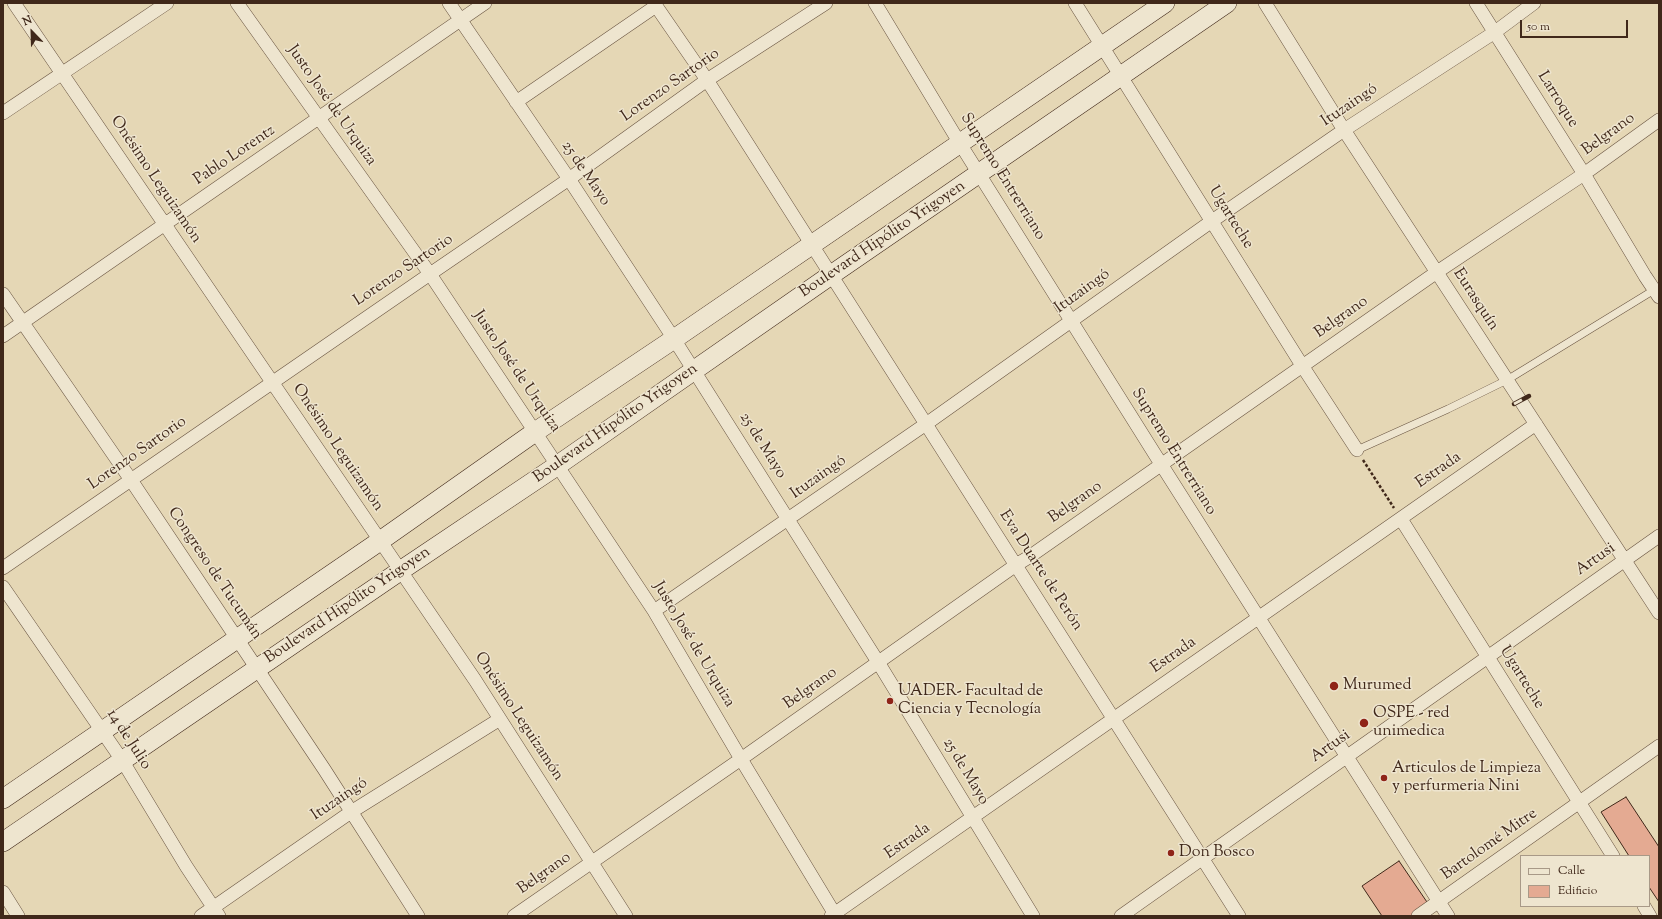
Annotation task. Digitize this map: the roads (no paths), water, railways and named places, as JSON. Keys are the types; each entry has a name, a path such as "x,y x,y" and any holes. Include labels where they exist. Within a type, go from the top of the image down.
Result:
{"main road":[{"path":"3,800 380,541 535,432 674,339 1165,3"},
{"name":"Boulevard Hipólito Yrigoyen","path":"3,842 558,465 831,275 1227,3"}],"street":[{"name":"Onésimo Leguizamón","path":"14,3 500,718 626,916"},
{"path":"3,113 167,3"},
{"name":"Justo José de Urquiza","path":"237,3 430,274 654,611 740,759 834,915"},
{"name":"25 de Mayo","path":"449,3 569,179 674,339 878,662 1033,916"},
{"name":"Pablo Lorentz","path":"3,336 485,3"},
{"name":"Lorenzo Sartorio","path":"3,568 569,179 707,80 826,3"},
{"name":"Supremo Entrerriano","path":"875,3 1071,321 1448,916"},
{"name":"Ugarteche","path":"1075,3 1356,450"},
{"name":"Eurasquín","path":"1265,3 1344,130 1659,613"},
{"name":"Larroque","path":"1476,3 1584,174 1656,293"},
{"name":"Ituzaingó","path":"654,611 926,424 1212,221 1344,130 1495,32 1534,3"},
{"path":"516,102 655,5"},
{"name":"Eva Duarte de Perón","path":"655,5 707,80 1239,916"},
{"name":"Belgrano","path":"514,916 1161,464 1303,367 1437,272 1584,174 1659,120"},
{"name":"Congreso de Tucumán","path":"3,294 131,480 351,812 418,916"},
{"name":"Estrada","path":"834,915 972,817 1536,424"},
{"name":"Ugarteche","path":"1401,518 1611,855"},
{"name":"Artusi","path":"1121,916 1659,536"},
{"name":"14 de Julio","path":"3,587 122,760 186,866 216,912"},
{"name":"Ituzaingó","path":"201,916 216,912 351,812 500,718"},
{"name":"Bartolomé Mitre","path":"1418,916 1659,746"},
{"path":"3,892 18,916"},
{"path":"1645,907 1650,916"}],"lane":[{"path":"1356,450 1448,409 1507,380 1656,293"}],"railway":[{"path":"1514,404 1529,396"}],"place":[{"name":"Murumed","path":"1334,686"},
{"name":"UADER- Facultad de Ciencia y Tecnología","path":"890,701"},
{"name":"OSPE - red unimedica","path":"1364,723"},
{"name":"Articulos de Limpieza y perfurmeria Nini","path":"1384,778"},
{"name":"Don Bosco","path":"1171,853"}]}
